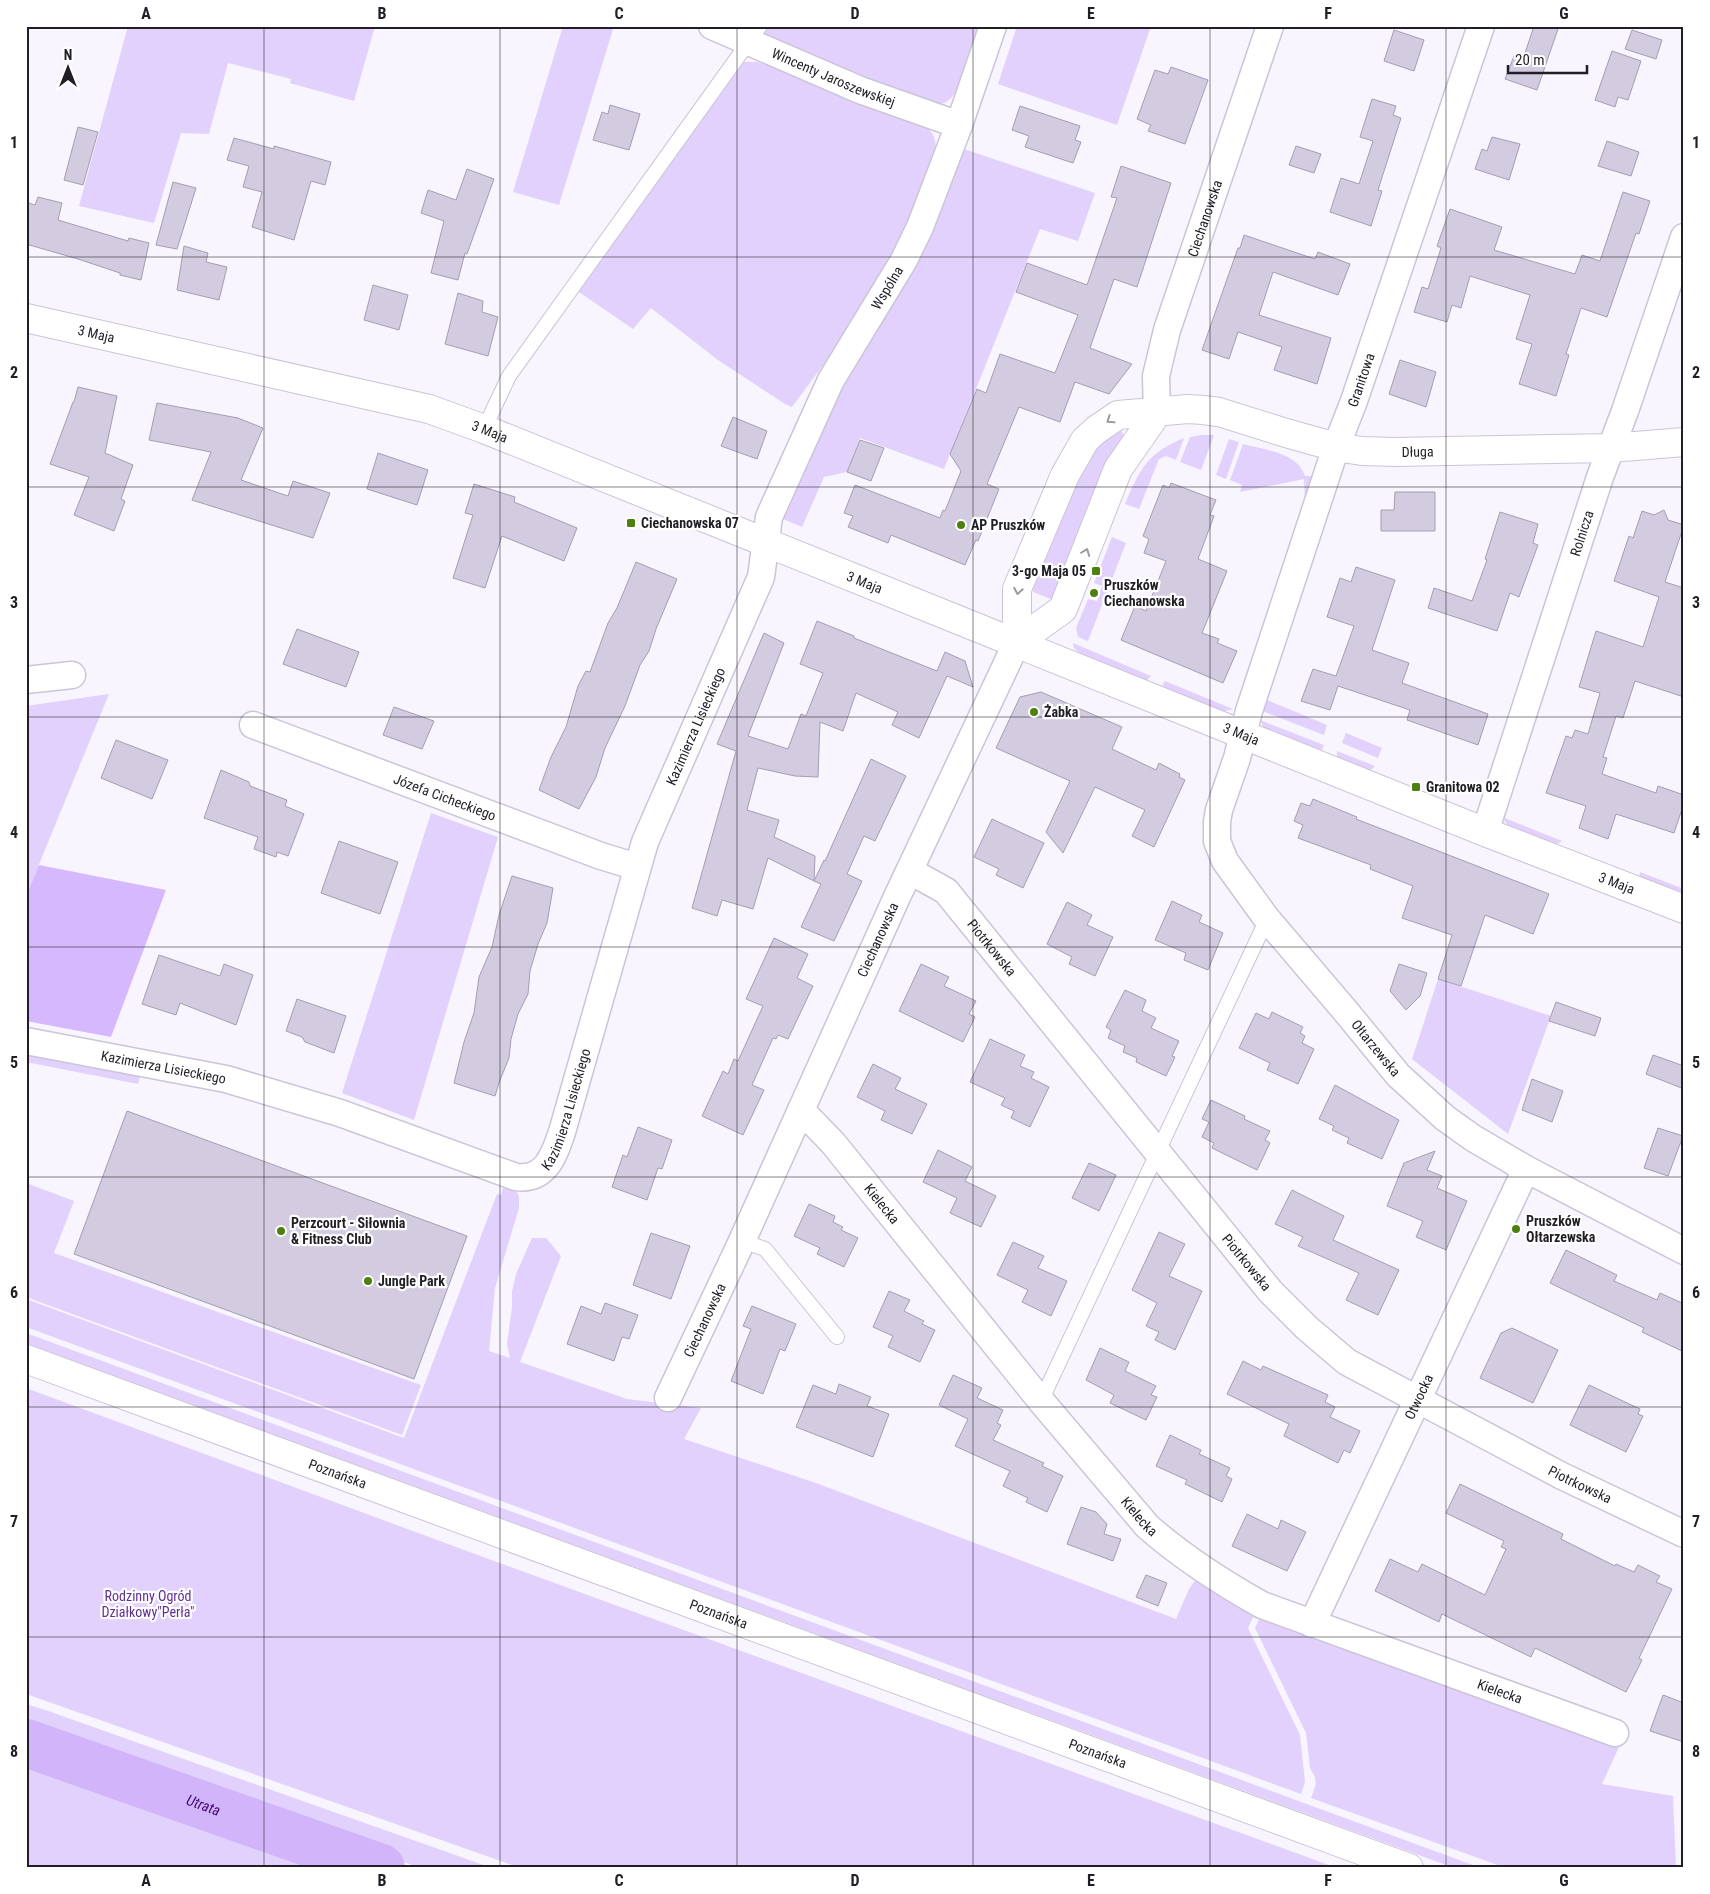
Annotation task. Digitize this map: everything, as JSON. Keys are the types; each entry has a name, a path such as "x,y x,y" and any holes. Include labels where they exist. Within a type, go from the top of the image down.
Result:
{"street":[{"name":"Wincenty Jaroszewskiej","path":"712,26 753,35 860,90 959,125"},
{"name":"Wspólna","path":"764,541 769,517 831,380 912,244 959,125 994,26"},
{"name":"Ciechanowska","path":"1017,642 1063,609 1118,470 1157,413 1156,376 1167,330 1270,26"},
{"name":"Granitowa","path":"1243,734 1336,447 1354,401 1481,26"},
{"name":"Rolnicza","path":"1485,832 1611,448 1684,237"},
{"name":"3 Maja","path":"26,318 405,402 429,409 484,429 1017,642 1485,832 1684,909"},
{"name":"Długa","path":"1157,413 1188,409 1219,412 1286,434 1336,447 1362,451 1611,448 1684,442"},
{"name":"Ciechanowska","path":"668,1398 1017,642 1017,589 1075,454 1084,440 1118,415 1157,413"},
{"name":"Kazimierza Lisieckiego","path":"26,1041 226,1079 340,1113 516,1177 530,1178 545,1168 557,1147 637,867 649,833 761,577 764,541"},
{"path":"26,680 72,675"},
{"name":"Józefa Cicheckiego","path":"253,725 600,856 637,867"},
{"name":"Ołtarzewska","path":"1243,734 1238,758 1219,810 1217,822 1217,841 1225,861 1267,919 1398,1075 1445,1118 1473,1138 1526,1169 1684,1251"},
{"name":"Piotrkowska","path":"910,871 946,891 1270,1291 1307,1328 1347,1362 1562,1476 1684,1534"},
{"name":"Kielecka","path":"802,1110 839,1150 1041,1401 1147,1526 1164,1541 1204,1570 1254,1601 1312,1624 1615,1733"},
{"name":"Otwocka","path":"1312,1624 1526,1169"},
{"name":"Poznańska","path":"26,1359 1409,1868"}],"lane":[{"path":"484,429 510,376 753,35"},
{"path":"1041,1401 1267,919"},
{"path":"742,1241 765,1249 837,1337"}],"green space":[{"path":"128,26 375,26 354,101 290,83 291,79 228,63 209,134 181,133 154,223 79,206"},
{"path":"563,26 614,26 559,205 513,192"},
{"path":"770,26 980,26 971,58 956,93 949,100 937,104 925,103 759,39"},
{"path":"1017,26 1151,26 1117,125 998,84"},
{"path":"741,62 758,62 915,118 927,127 933,135 936,146 935,161 891,263 861,314 792,407 718,360 651,308 633,329 576,290"},
{"path":"961,148 1095,193 1078,241 1040,229 944,469 860,438 847,472 824,477 802,527 778,517 841,379"},
{"path":"1120,429 1124,438 1053,600 1033,592 1033,585 1091,449"},
{"path":"1214,435 1201,470 1180,462 1190,437"},
{"path":"1184,438 1176,460 1166,456 1159,459 1139,509 1125,504 1135,481 1153,456"},
{"path":"1229,439 1239,442 1226,479 1216,475"},
{"path":"1243,444 1270,450 1288,457 1301,468 1305,476 1314,476 1305,501 1304,479 1240,492 1242,485 1230,480"},
{"path":"1112,537 1126,543 1088,641 1078,637 1076,628 1088,599 1097,601 1102,586 1094,583"},
{"path":"1073,643 1151,676 1146,681 1082,655 1074,648"},
{"path":"1165,681 1233,709 1223,712 1165,689 1163,684"},
{"path":"109,694 26,896 26,706"},
{"path":"1267,700 1327,725 1324,735 1262,711"},
{"path":"1260,720 1324,745 1322,750 1314,749 1264,728"},
{"path":"1346,733 1382,748 1378,758 1342,743"},
{"path":"1337,751 1375,766 1370,771 1337,759"},
{"path":"431,813 498,837 414,1120 342,1093"},
{"path":"1502,817 1562,841 1554,846 1510,829"},
{"path":"1640,872 1684,889 1684,891 1670,892 1639,879"},
{"path":"1438,979 1551,1016 1508,1134 1412,1059"},
{"path":"26,1051 141,1073 138,1084 26,1062"},
{"path":"26,1183 74,1201 54,1253 421,1385 402,1435 26,1297"},
{"path":"504,1185 515,1189 519,1196 519,1208 495,1288 489,1351 510,1358 507,1344 512,1292 516,1274 532,1238 546,1238 561,1256 520,1362 627,1399 701,1408 684,1439 816,1483 1176,1619 1189,1589 1196,1579 1256,1611 1248,1628 1300,1735 1305,1782 1301,1794 26,1327 26,1299 404,1438 497,1194 501,1195"},
{"path":"26,1333 1481,1868 1454,1868 26,1344"},
{"name":"Rodzinny Ogród Działkowy\"Perła\"","path":"26,1388 494,1561 1337,1868 521,1868 26,1694"},
{"path":"1261,1615 1372,1657 1620,1745 1602,1784 1673,1796 1676,1868 1506,1868 1311,1798 1316,1784 1315,1777 1310,1768 1306,1733 1255,1628"},
{"path":"26,1704 492,1868 420,1868 26,1726"},
{"path":"26,1752 338,1862 355,1868 26,1868"}],"shaded area":[{"path":"39,865 166,890 111,1037 26,1021 26,896"}],"building":[{"path":"1534,26 1559,26 1537,90 1505,79 1514,56 1523,59"},
{"path":"1394,30 1424,40 1414,71 1384,61"},
{"path":"1632,30 1662,40 1656,59 1625,49"},
{"path":"1612,51 1641,61 1628,100 1618,97 1615,107 1595,100"},
{"path":"1171,67 1208,80 1185,144 1148,131 1151,125 1137,119 1155,70 1168,74"},
{"path":"1372,99 1396,106 1393,115 1401,118 1378,190 1382,191 1371,226 1330,212 1341,178 1359,184 1373,141 1360,137"},
{"path":"610,105 640,114 629,150 593,140 602,112 608,114"},
{"path":"1020,106 1080,126 1075,140 1081,142 1073,163 1025,147 1029,136 1012,130"},
{"path":"78,127 98,132 83,185 64,180"},
{"path":"1492,137 1520,144 1509,180 1475,169 1482,149 1487,151"},
{"path":"234,138 274,149 274,146 331,162 325,185 311,181 294,240 252,227 262,192 243,187 249,166 227,160"},
{"path":"1607,141 1639,152 1631,176 1598,166"},
{"path":"1296,146 1321,154 1314,173 1289,165"},
{"path":"1121,166 1171,183 1137,287 1114,279 1090,348 1132,364 1109,394 1075,382 1060,422 1019,407 987,484 999,489 978,541 976,540 965,565 891,535 888,543 848,527 853,516 844,513 855,485 940,518 943,510 945,511 961,471 950,454 977,389 986,393 1000,354 1055,373 1078,315 1016,292 1027,263 1087,285 1117,198 1111,197"},
{"path":"467,169 494,179 467,254 465,253 458,280 431,273 444,221 421,213 428,190 456,200"},
{"path":"173,182 196,188 177,249 156,245"},
{"path":"1623,192 1650,201 1639,234 1636,233 1607,317 1581,308 1566,354 1569,355 1556,396 1519,384 1532,344 1516,339 1530,295 1470,276 1461,308 1452,305 1447,322 1414,312 1422,287 1428,289 1441,248 1437,246 1450,209 1502,227 1494,250 1575,274 1582,255 1600,261"},
{"path":"38,197 62,203 58,220 128,241 129,238 149,243 141,280 120,275 120,273 78,259 26,244 26,202 35,205"},
{"path":"1244,235 1315,259 1318,252 1350,264 1338,295 1273,272 1259,315 1331,338 1317,384 1274,370 1282,347 1238,332 1229,359 1202,350"},
{"path":"184,246 208,253 206,262 227,267 219,300 177,290"},
{"path":"373,285 408,295 399,330 364,320"},
{"path":"458,293 483,301 482,312 498,317 488,356 445,344"},
{"path":"1400,360 1436,372 1426,407 1389,394"},
{"path":"78,387 117,396 105,453 133,465 121,499 125,501 114,531 74,515 89,477 50,464"},
{"path":"157,403 238,418 263,428 241,480 288,496 293,481 330,493 313,538 192,500 211,452 149,440"},
{"path":"733,417 767,431 757,459 721,446"},
{"path":"860,440 884,448 871,481 847,472"},
{"path":"378,453 428,470 417,505 367,489"},
{"path":"1171,483 1216,500 1210,515 1214,516 1198,559 1227,571 1202,633 1219,639 1217,643 1237,651 1223,683 1121,640 1135,606 1146,611 1166,561 1144,553 1149,539 1143,536 1163,485 1169,488"},
{"path":"474,484 515,497 514,502 577,528 564,561 502,536 485,588 453,578 473,515 465,513"},
{"path":"1395,492 1435,492 1435,531 1381,531 1381,510 1394,510"},
{"path":"1664,510 1668,520 1684,525 1665,582 1684,588 1684,697 1635,681 1623,718 1616,716 1603,757 1607,758 1602,774 1656,793 1658,786 1684,795 1684,803 1674,833 1616,814 1608,839 1579,828 1586,806 1546,793 1566,736 1572,738 1575,730 1588,734 1600,693 1579,687 1596,631 1643,647 1659,597 1614,581 1629,536 1633,538 1642,511 1654,515"},
{"path":"1500,512 1538,524 1533,543 1538,545 1519,597 1510,593 1497,631 1428,608 1434,588 1472,601 1487,560 1485,559"},
{"path":"636,562 677,579 649,651 640,665 625,706 605,748 596,777 579,809 539,790 551,757 566,727 578,686 586,671 590,672 608,623 617,608"},
{"path":"1356,567 1395,580 1372,650 1409,663 1402,683 1488,714 1478,745 1407,720 1410,710 1338,686 1330,710 1301,701 1313,669 1336,676 1354,626 1327,617 1340,578 1351,582"},
{"path":"817,621 937,671 945,652 965,661 973,687 947,676 919,738 892,725 898,712 856,693 843,731 820,722 818,777 795,776 758,768 747,810 779,820 774,837 815,856 814,881 768,858 753,909 722,900 717,916 692,908 736,751 717,744 764,633 784,643 748,736 788,749 801,714 806,716 823,673 800,664"},
{"path":"297,629 359,652 346,687 283,664"},
{"path":"1041,692 1122,727 1112,749 1156,770 1159,763 1180,774 1179,777 1185,780 1154,847 1132,836 1145,810 1095,787 1063,853 1046,832 1070,781 996,748 1020,697"},
{"path":"394,707 434,721 422,749 383,735"},
{"path":"116,740 168,760 152,799 101,778"},
{"path":"871,759 906,776 875,841 864,836 847,874 862,881 834,941 801,927 821,884 814,881 825,861"},
{"path":"221,770 249,782 250,786 287,800 285,806 304,814 288,856 277,852 276,857 254,849 258,837 204,818"},
{"path":"1313,799 1357,817 1356,819 1549,894 1533,934 1485,915 1461,986 1438,979 1452,935 1402,918 1413,886 1370,869 1371,865 1298,838 1303,825 1294,821 1301,803 1310,806"},
{"path":"992,819 1044,843 1023,888 996,875 999,869 974,857"},
{"path":"339,841 398,862 380,914 321,893"},
{"path":"512,876 553,888 547,923 530,971 528,994 518,1014 511,1039 509,1058 495,1096 454,1083 464,1042 474,1013 479,977 492,947 499,915"},
{"path":"1172,901 1202,915 1199,922 1223,933 1208,970 1184,960 1186,953 1155,940"},
{"path":"1067,902 1092,915 1087,925 1113,937 1095,976 1069,964 1072,957 1047,944"},
{"path":"774,938 808,954 797,978 813,986 788,1039 778,1035 776,1039 773,1038 752,1085 764,1090 743,1135 702,1116 723,1071 728,1074 734,1059 738,1061 763,1006 746,999"},
{"path":"159,955 220,976 224,964 253,975 236,1025 180,1003 176,1015 142,1004"},
{"path":"921,964 949,977 944,986 976,1001 969,1014 975,1017 963,1042 899,1011"},
{"path":"1399,964 1427,973 1420,996 1406,1010 1390,991"},
{"path":"1125,990 1146,1000 1142,1011 1156,1018 1151,1028 1179,1041 1172,1056 1175,1057 1166,1076 1136,1062 1137,1058 1123,1052 1125,1046 1108,1038 1111,1030 1106,1027"},
{"path":"297,999 346,1016 334,1053 305,1042 302,1037 286,1031"},
{"path":"1556,1002 1601,1018 1595,1036 1549,1021"},
{"path":"1272,1012 1303,1027 1300,1033 1305,1036 1302,1043 1314,1049 1298,1084 1267,1070 1270,1063 1239,1048 1256,1013 1269,1019"},
{"path":"990,1039 1025,1055 1020,1066 1034,1072 1031,1078 1049,1087 1030,1127 1011,1118 1014,1111 1001,1105 1005,1098 970,1082"},
{"path":"1653,1055 1684,1066 1684,1089 1646,1074"},
{"path":"873,1064 901,1078 895,1089 927,1104 912,1134 881,1120 885,1111 857,1097"},
{"path":"1532,1079 1563,1091 1552,1122 1522,1110"},
{"path":"1335,1085 1399,1120 1382,1159 1347,1143 1349,1138 1332,1130 1334,1126 1319,1119"},
{"path":"1211,1100 1245,1116 1244,1119 1270,1131 1265,1140 1270,1143 1257,1170 1212,1148 1214,1143 1202,1137 1209,1122 1202,1119"},
{"path":"127,1111 467,1236 414,1379 74,1254"},
{"path":"638,1127 672,1140 662,1169 658,1168 647,1200 612,1187 623,1155 627,1157"},
{"path":"1658,1128 1683,1136 1668,1176 1644,1168"},
{"path":"938,1150 972,1167 965,1181 996,1196 981,1227 950,1213 957,1198 923,1182"},
{"path":"1435,1151 1427,1170 1442,1176 1437,1188 1467,1201 1446,1250 1416,1237 1423,1221 1387,1206 1404,1163"},
{"path":"1089,1163 1116,1175 1099,1211 1072,1198"},
{"path":"1292,1190 1344,1216 1333,1240 1399,1270 1378,1315 1346,1300 1359,1273 1298,1246 1303,1237 1275,1224"},
{"path":"809,1204 835,1216 833,1222 843,1227 841,1230 858,1238 844,1267 817,1254 820,1248 794,1236"},
{"path":"1159,1232 1185,1244 1169,1276 1202,1291 1175,1350 1155,1340 1159,1332 1146,1326 1157,1303 1132,1290"},
{"path":"651,1233 690,1246 671,1299 633,1285"},
{"path":"1013,1242 1044,1256 1038,1268 1067,1281 1051,1316 1022,1302 1028,1290 997,1275"},
{"path":"1566,1250 1617,1275 1614,1281 1657,1300 1660,1293 1684,1304 1684,1352 1642,1332 1644,1328 1550,1283"},
{"path":"889,1291 910,1300 904,1311 924,1321 922,1324 935,1330 920,1362 888,1347 893,1336 873,1327"},
{"path":"605,1303 638,1315 629,1339 622,1337 614,1361 567,1344 581,1306 601,1314"},
{"path":"752,1306 796,1324 785,1351 780,1349 763,1394 731,1381 751,1329 743,1326"},
{"path":"1512,1328 1558,1350 1533,1403 1480,1378 1501,1333"},
{"path":"1100,1348 1129,1362 1125,1371 1156,1386 1151,1395 1157,1397 1146,1420 1110,1403 1114,1395 1086,1380"},
{"path":"1243,1361 1261,1370 1263,1366 1328,1395 1325,1402 1335,1407 1330,1417 1360,1431 1350,1453 1344,1450 1338,1463 1284,1436 1289,1424 1227,1394"},
{"path":"953,1375 982,1388 977,1398 1003,1410 997,1423 1001,1425 993,1440 1044,1463 1042,1466 1063,1476 1047,1512 1026,1502 1028,1498 1003,1486 1010,1471 955,1446 968,1419 939,1405"},
{"path":"839,1384 871,1397 867,1406 889,1414 873,1457 796,1427 813,1385 836,1394"},
{"path":"1589,1385 1640,1409 1638,1414 1643,1416 1626,1452 1570,1425"},
{"path":"1170,1435 1201,1450 1199,1454 1230,1468 1226,1476 1232,1479 1222,1502 1185,1484 1187,1480 1156,1466"},
{"path":"1460,1484 1563,1534 1561,1539 1615,1566 1616,1564 1634,1572 1638,1565 1660,1576 1656,1582 1672,1589 1639,1658 1642,1660 1626,1692 1535,1648 1531,1657 1442,1614 1439,1622 1375,1591 1390,1559 1418,1572 1422,1564 1485,1595 1506,1549 1501,1547 1504,1541 1446,1513"},
{"path":"1081,1507 1096,1512 1107,1524 1104,1534 1121,1539 1113,1561 1067,1544"},
{"path":"1247,1514 1278,1529 1281,1520 1306,1532 1287,1571 1232,1546"},
{"path":"1146,1575 1167,1583 1158,1606 1136,1597"},
{"path":"1663,1695 1684,1703 1684,1742 1650,1731"}],"waterway":[{"name":"Utrata","path":"26,1743 381,1868"}],"place":[{"name":"Ciechanowska 07","path":"631,523"},
{"name":"AP Pruszków","path":"961,525"},
{"name":"3-go Maja 05","path":"1096,571"},
{"name":"Pruszków Ciechanowska","path":"1094,593"},
{"name":"Żabka","path":"1034,712"},
{"name":"Granitowa 02","path":"1416,787"},
{"name":"Pruszków Ołtarzewska","path":"1516,1229"},
{"name":"Perzcourt - Siłownia & Fitness Club","path":"281,1231"},
{"name":"Jungle Park","path":"368,1281"}]}
